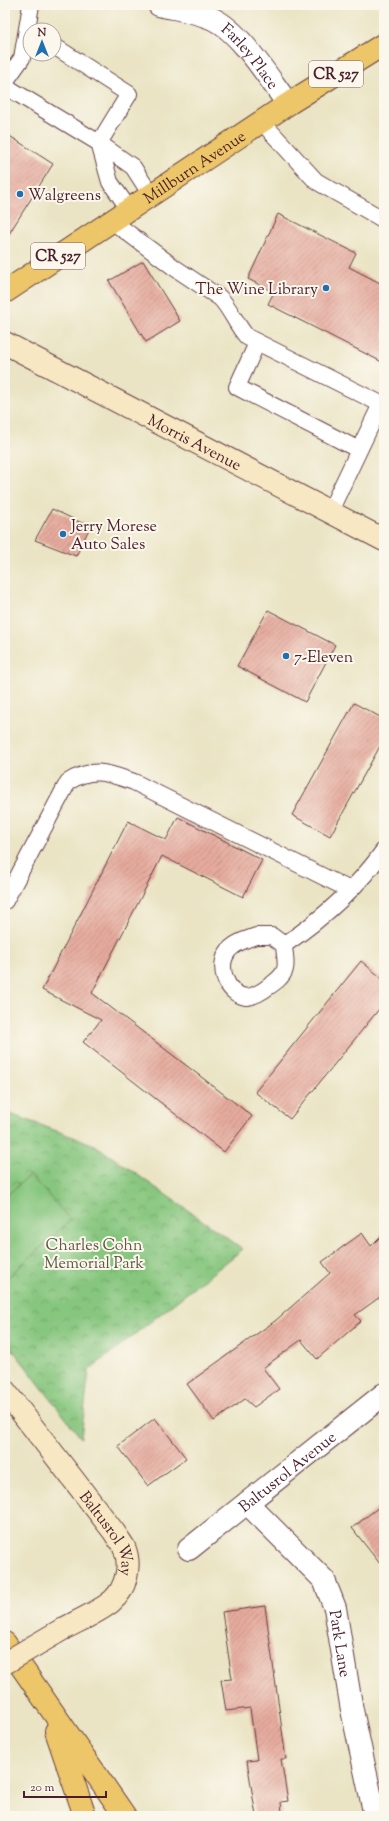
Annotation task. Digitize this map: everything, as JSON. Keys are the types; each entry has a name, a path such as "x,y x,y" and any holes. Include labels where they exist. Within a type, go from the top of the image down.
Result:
{"main road":[{"name":"Millburn Avenue","path":"5,292 288,104 384,44"},
{"name":"Morris Avenue","path":"5,343 384,540"},
{"name":"Baltusrol Way","path":"5,1390 114,1532 124,1548 128,1563 126,1577 122,1588 112,1602 63,1629 5,1664"},
{"path":"5,1643 125,1816"},
{"path":"48,1707 85,1816"}],"street":[{"name":"Farley Place","path":"159,5 212,19 228,28 242,43 288,104"},
{"name":"Baltusrol Avenue","path":"189,1549 384,1394"},
{"name":"Park Lane","path":"247,1503 324,1580 335,1608 352,1710 375,1816"}],"lane":[{"path":"29,22 31,5"},
{"path":"62,51 130,94 99,143 120,215 175,268 220,298 225,303 241,331 247,337 381,404 330,511"},
{"path":"5,82 22,58"},
{"path":"5,86 99,143 133,167 151,195"},
{"path":"262,122 316,181 384,220"},
{"path":"258,343 237,387 359,450"},
{"path":"5,901 68,782 89,772 105,772 134,782 350,890"},
{"path":"284,945 304,932 350,890 373,866 384,850"}],"green space":[{"name":"Charles Cohn Memorial Park","path":"5,1112 95,1145 243,1249 89,1370 81,1438 5,1340"},
{"path":"30,1175 71,1220 8,1277 5,1274 5,1197"}],"building":[{"name":"Walgreens","path":"5,133 53,164 5,240"},
{"name":"The Wine Library","path":"278,214 356,253 349,267 384,285 384,363 268,304 274,292 248,279"},
{"path":"143,261 180,321 146,342 109,281"},
{"name":"Jerry Morese Auto Sales","path":"52,509 90,527 76,556 35,540"},
{"name":"7-Eleven","path":"268,610 335,645 305,702 237,666"},
{"path":"354,703 384,719 384,739 330,836 292,815"},
{"path":"178,817 262,860 243,897 162,856 92,993 252,1116 224,1152 83,1042 101,1020 42,990 128,821 166,840"},
{"path":"361,961 384,980 384,1003 290,1119 255,1092"},
{"path":"362,1233 371,1246 384,1233 384,1294 355,1315 361,1321 317,1359 301,1340 263,1368 279,1389 254,1407 245,1399 214,1421 187,1384 275,1321 330,1273 322,1262"},
{"path":"155,1418 186,1458 148,1486 118,1446"},
{"path":"384,1503 384,1569 352,1528"},
{"path":"265,1606 286,1759 281,1759 288,1801 281,1802 282,1813 256,1816 247,1761 257,1760 250,1708 226,1711 221,1680 232,1679 222,1612"}],"place":[{"name":"Walgreens","path":"20,194"},
{"name":"The Wine Library","path":"326,288"},
{"name":"Jerry Morese Auto Sales","path":"63,534"},
{"name":"7-Eleven","path":"286,656"}]}
